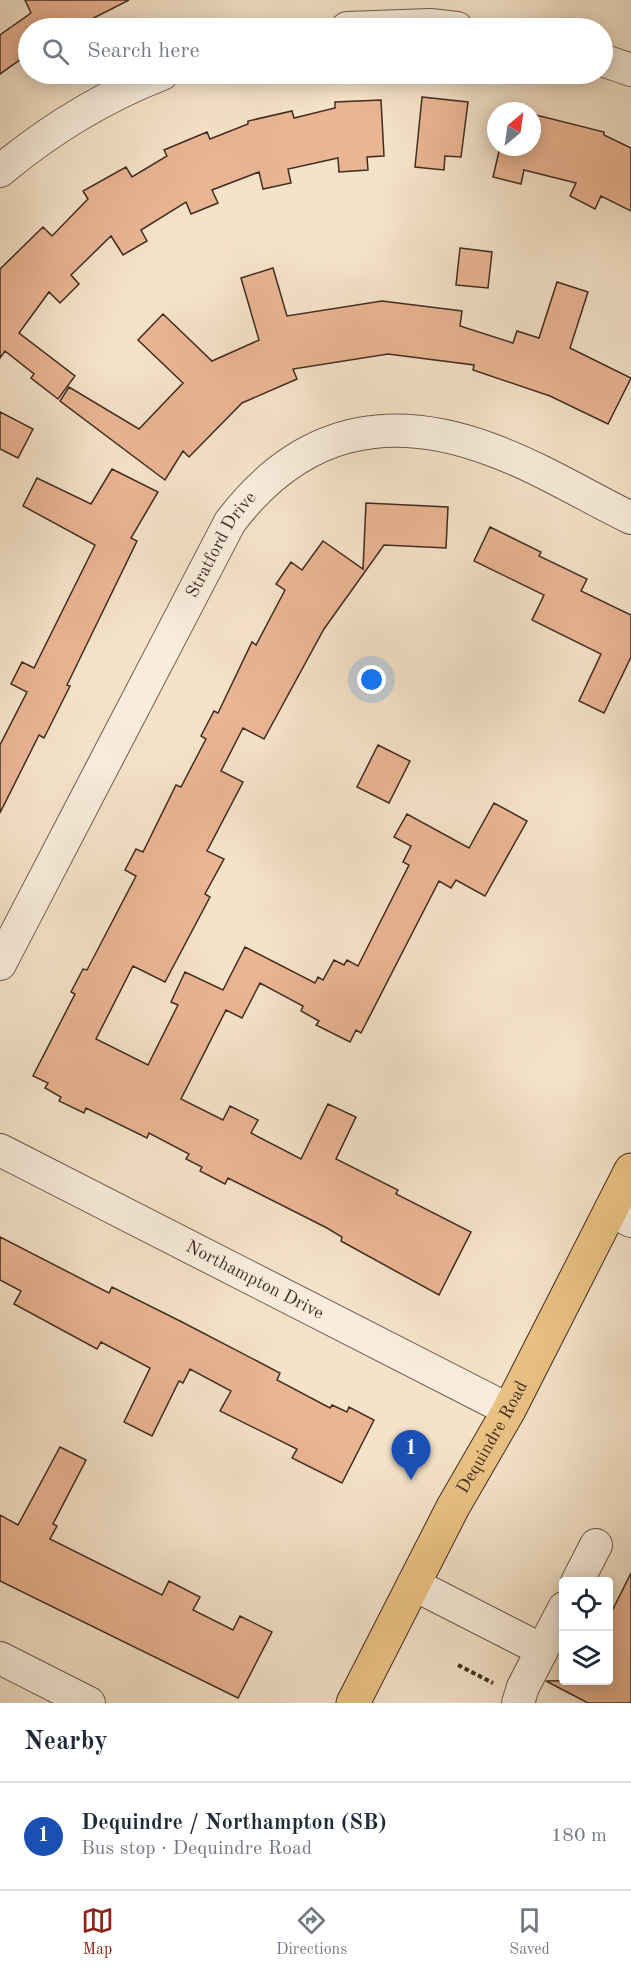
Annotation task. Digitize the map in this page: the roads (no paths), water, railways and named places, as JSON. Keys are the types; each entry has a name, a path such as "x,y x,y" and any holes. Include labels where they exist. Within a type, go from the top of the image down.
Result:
{"main road":[{"name":"Dequindre Road","path":"353,1703 453,1507 621,1215 631,1170"}],"street":[{"path":"613,64 631,70"},
{"path":"0,171 62,124 102,101 140,84"},
{"name":"Stratford Drive","path":"0,964 230,522 264,481 287,463 313,449 361,433 407,430 430,433 495,451 631,518"},
{"name":"Northampton Drive","path":"0,1150 509,1410"},
{"path":"579,1577 596,1545"},
{"path":"413,1584 542,1650"},
{"path":"510,1695 523,1687 559,1618"},
{"path":"0,1658 89,1703"}],"place":[{"name":"Dequindre / Northampton (SB)","path":"411,1480"}]}
